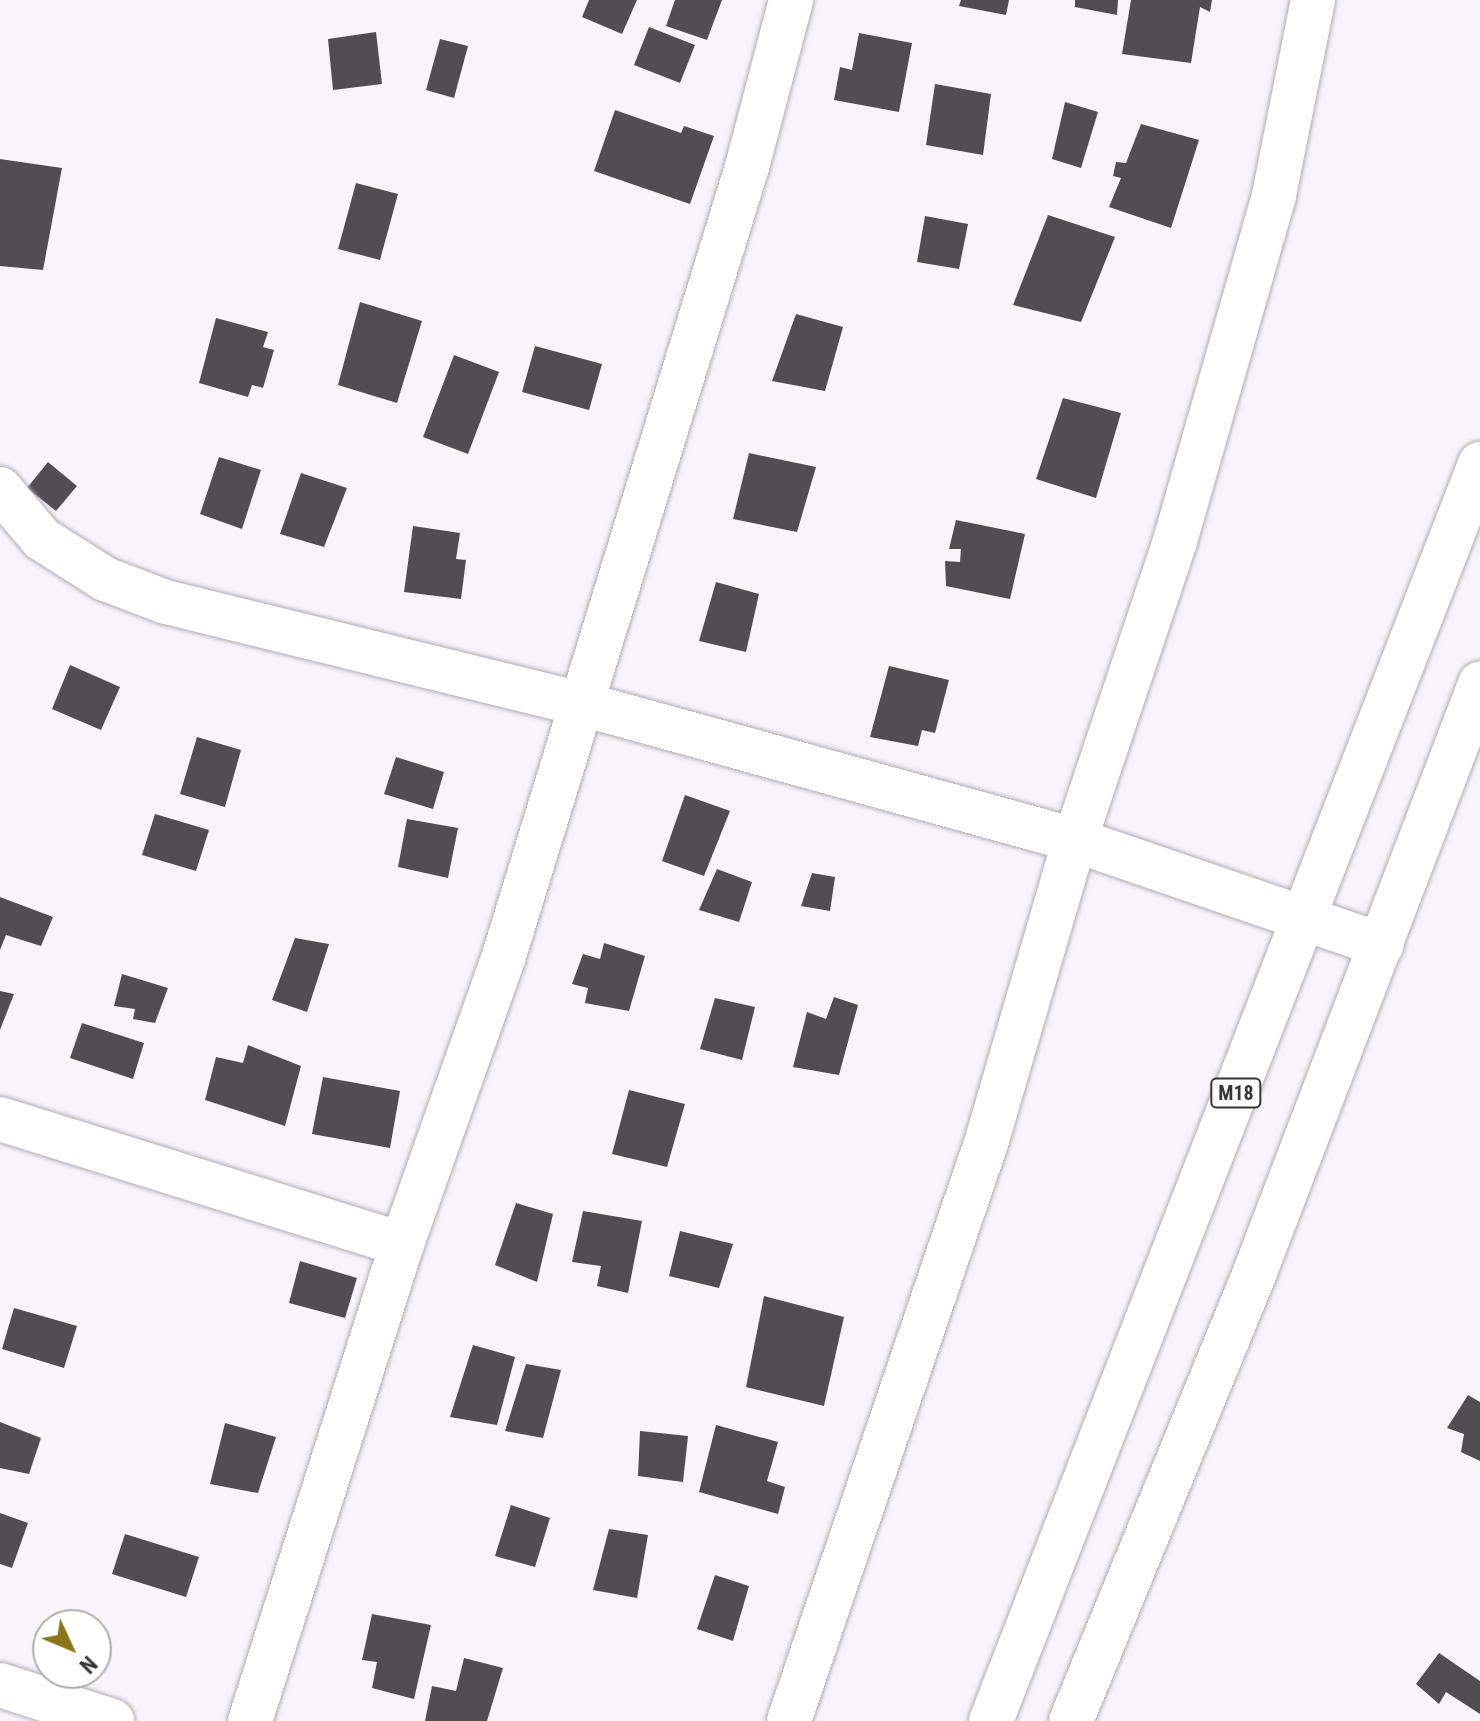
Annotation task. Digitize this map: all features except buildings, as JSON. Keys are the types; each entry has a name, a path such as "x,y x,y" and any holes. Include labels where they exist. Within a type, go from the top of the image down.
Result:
{"street":[{"path":"250,1721 402,1244 503,959 747,167 791,0"},
{"path":"789,1721 987,1140 1075,840 1175,541 1265,225 1313,0"},
{"name":"M18","path":"991,1721 1480,464"},
{"path":"0,489 42,539 105,579 166,602 582,704 1075,840 1381,945"},
{"path":"1071,1721 1381,945 1480,684"},
{"path":"0,1119 402,1244"},
{"path":"0,1685 112,1721"}]}
